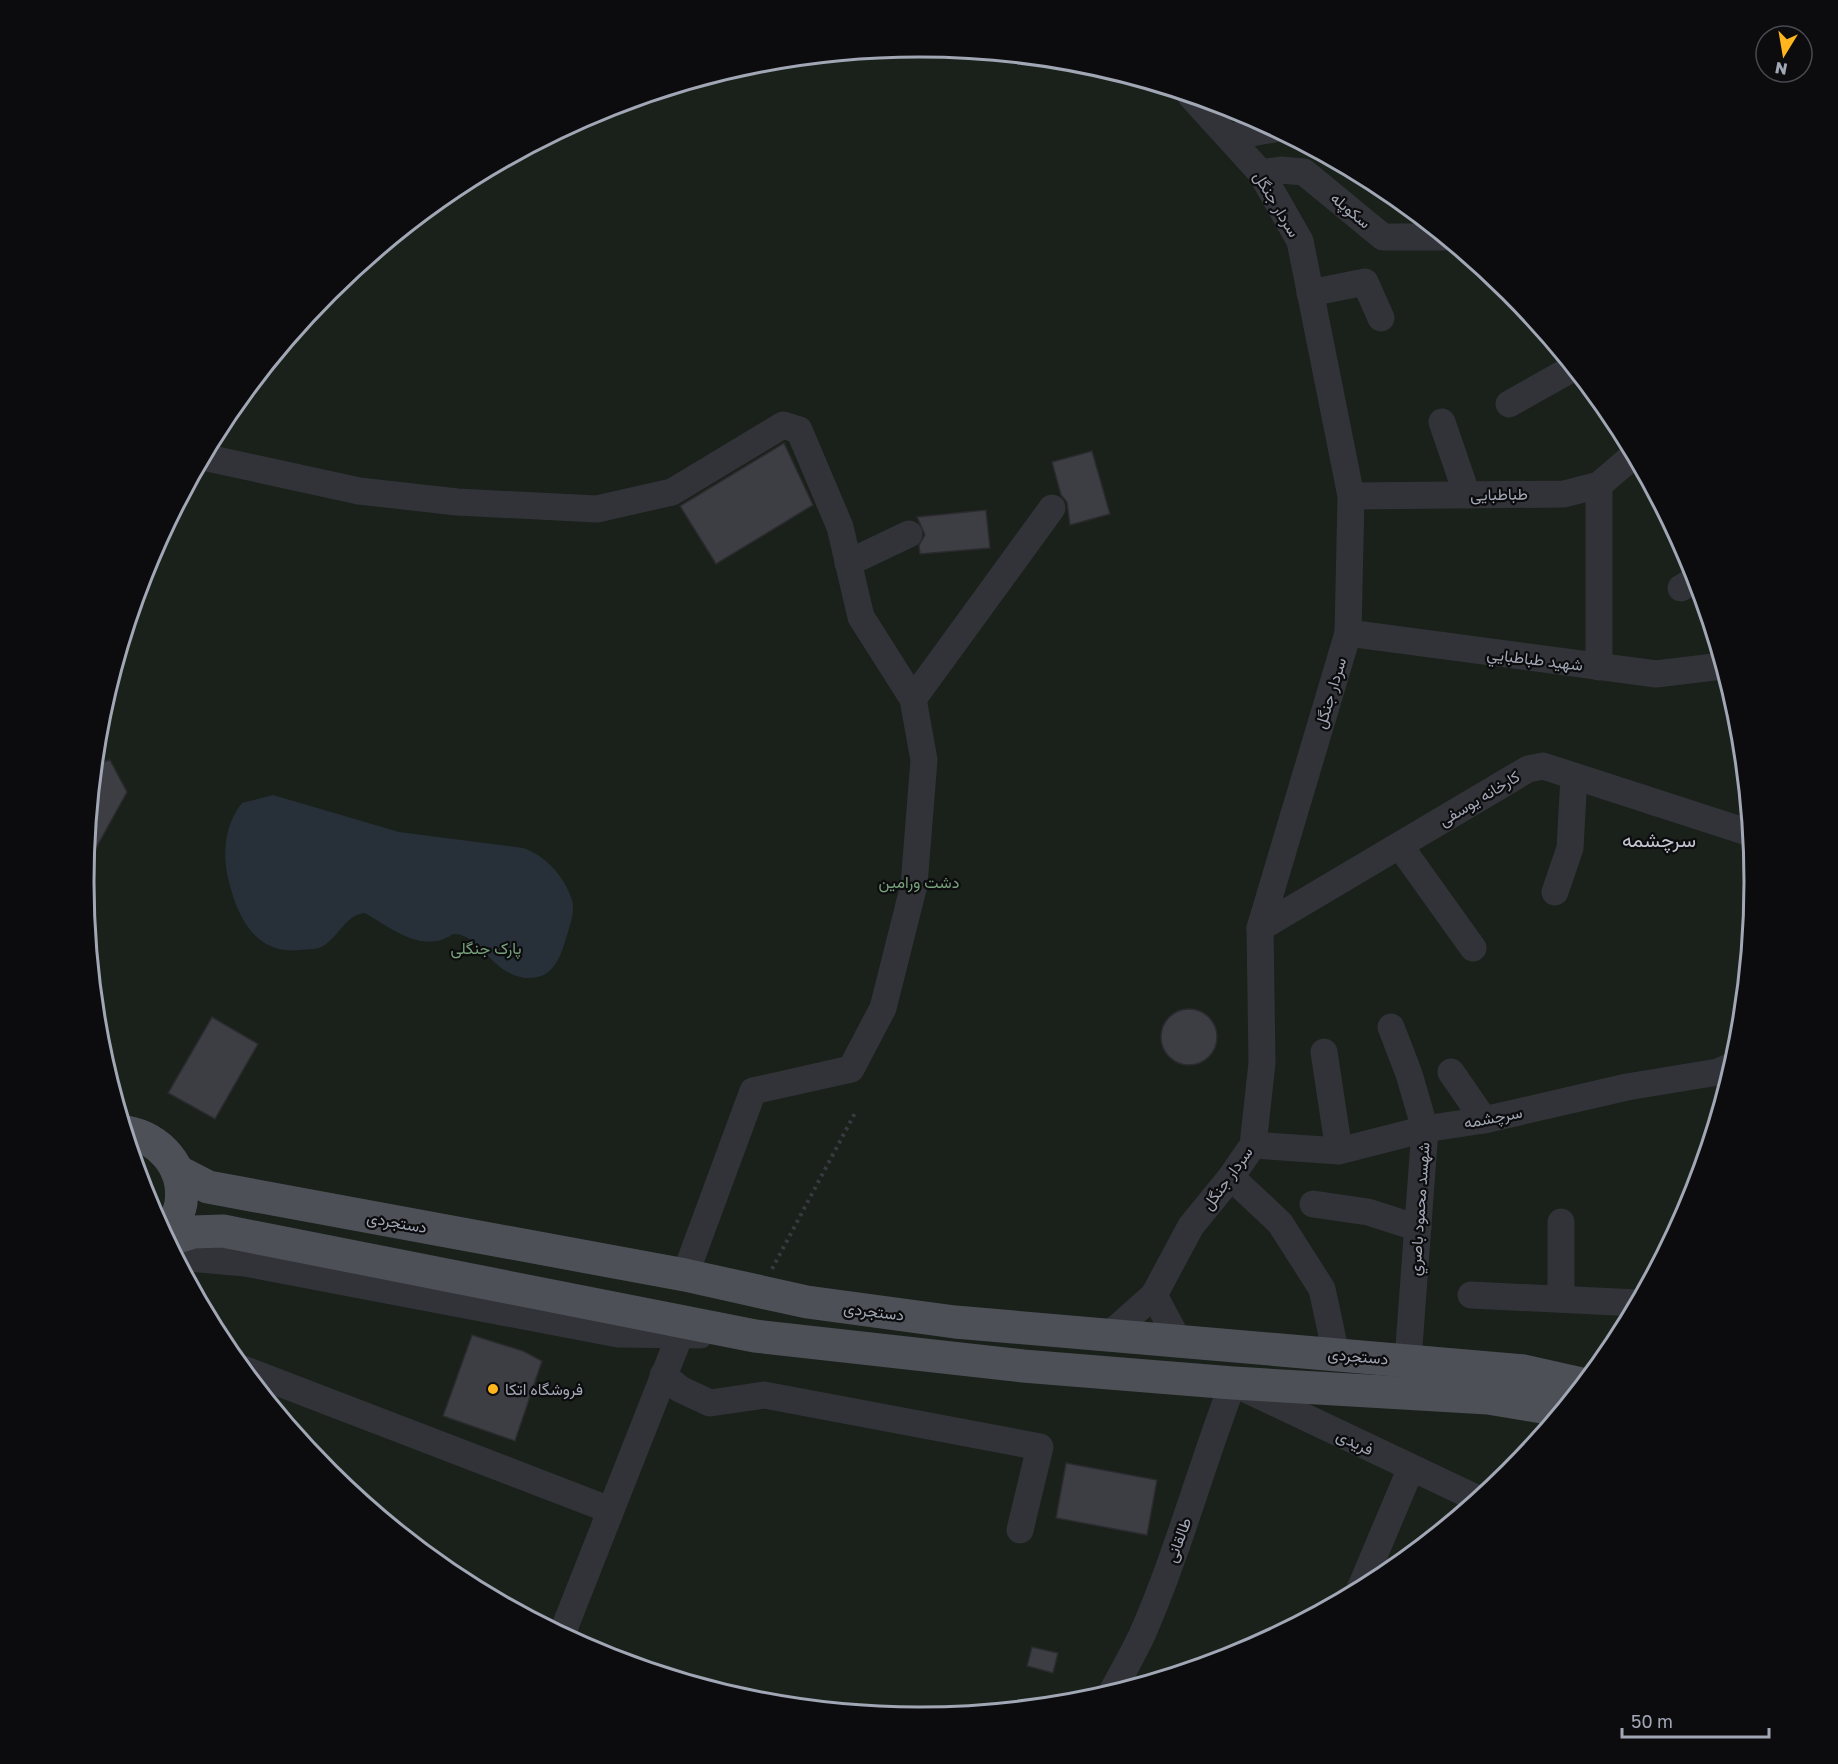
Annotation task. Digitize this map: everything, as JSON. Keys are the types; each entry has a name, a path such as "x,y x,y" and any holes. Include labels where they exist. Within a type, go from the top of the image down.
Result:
{"main road":[{"path":"134,1135 155,1143 168,1155 177,1171 181,1201 178,1216 171,1230"},
{"name":"دستجردی","path":"177,1171 208,1187 685,1275 807,1302 955,1322 1524,1371 1575,1382"},
{"name":"دستجردی","path":"175,1237 193,1232 224,1231 755,1336 1023,1366 1233,1383 1488,1398 1553,1409"}],"street":[{"name":"سردار جنگل","path":"1154,1295 1191,1226 1231,1177 1253,1145 1262,1063 1260,928 1348,633 1351,496 1300,241 1261,172 1202,108"},
{"path":"1229,137 1260,131"},
{"name":"سکوپله","path":"1261,172 1280,170 1304,172 1383,237 1433,237"},
{"path":"1310,293 1365,282 1381,318"},
{"path":"1509,404 1567,371"},
{"path":"1442,422 1467,495"},
{"path":"211,460 359,491 457,502 597,509 672,492 783,425 799,430 840,527 861,617 913,699 924,760 914,885 884,1008 851,1069 753,1091 685,1275"},
{"name":"طباطبایی","path":"1351,496 1564,494 1599,485 1627,461"},
{"path":"1599,485 1599,667"},
{"path":"913,699 1052,508"},
{"path":"848,563 909,534"},
{"name":"شهيد طباطبايي","path":"1348,633 1656,674 1716,667"},
{"name":"کارخانه یوسفی","path":"1260,928 1527,769 1543,766 1742,830"},
{"path":"1555,892 1570,848 1574,776"},
{"path":"1400,846 1473,948"},
{"name":"شهسد محمود باصري","path":"1390,1027 1409,1074 1425,1129 1408,1360"},
{"path":"1324,1052 1339,1151"},
{"name":"سرچشمه","path":"1253,1145 1339,1151 1425,1129 1484,1120 1627,1087 1722,1070"},
{"path":"1451,1072 1484,1120"},
{"path":"1231,1177 1280,1223 1322,1289 1336,1354"},
{"path":"1314,1204 1368,1212 1418,1228"},
{"path":"1561,1222 1561,1299"},
{"path":"185,1258 245,1263 618,1334 755,1336"},
{"path":"1108,1336 1154,1295 1179,1342"},
{"path":"1472,1295 1628,1303"},
{"path":"565,1627 680,1335"},
{"path":"257,1374 610,1510"},
{"path":"663,1375 680,1389 710,1403 764,1395 1040,1447 1020,1530"},
{"name":"فریدی","path":"1233,1383 1471,1495"},
{"name":"طالقانی","path":"1117,1683 1142,1634 1184,1524 1207,1451 1233,1383"},
{"path":"1366,1575 1412,1468"}],"path":[{"path":"770,1273 855,1113"}],"green space":[{"name":"دشت ورامین","path":"919,57 1027,64 1133,85 1184,101 1284,142 1332,168 1421,227 1463,262 1539,338 1574,380 1605,424 1659,517 1681,566 1716,668 1737,774 1742,828 1744,882 1737,990 1716,1096 1700,1147 1659,1247 1633,1294 1605,1340 1574,1384 1539,1426 1463,1502 1421,1537 1377,1568 1284,1622 1235,1644 1133,1679 1027,1700 919,1707 811,1700 705,1679 654,1663 554,1622 506,1596 417,1537 375,1502 299,1426 264,1384 233,1340 179,1247 157,1198 122,1096 101,990 96,936 94,882 101,774 122,668 138,617 179,517 205,469 264,380 299,338 375,262 417,227 506,168 554,142 603,120 705,85 811,64 865,59"}],"shaded area":[{"path":"273,795 399,832 523,848 531,851 546,861 559,875 569,891 573,904 563,949 556,964 544,975 535,978 513,975 494,962 479,946 462,935 453,934 442,940 430,942 419,941 396,932 365,913 353,917 328,942 318,948 285,950 272,947 251,931 238,909 227,872 225,851 231,821 242,803"}],"building":[{"path":"784,443 813,505 716,564 680,506"},
{"path":"1092,451 1110,514 1070,525 1067,502 1061,495 1052,462"},
{"path":"986,510 990,548 920,554 919,545 925,535 917,517"},
{"path":"110,760 127,792 95,850 96,828 103,762"},
{"path":"1184,1009 1194,1009 1209,1017 1215,1026 1217,1037 1215,1048 1209,1057 1194,1065 1184,1065 1173,1060 1166,1053 1161,1042 1161,1032 1166,1021 1173,1014"},
{"path":"212,1017 258,1044 215,1119 168,1093"},
{"name":"فروشگاه اتکا","path":"472,1335 523,1351 542,1361 515,1441 443,1416"},
{"path":"1066,1463 1157,1480 1147,1535 1056,1518"},
{"path":"1032,1647 1058,1653 1053,1673 1027,1666"}],"place":[{"name":"فروشگاه اتکا","path":"493,1389"}],"district":[{"name":"سرچشمه","path":"1659,839"}],"park label":[{"name":"پارک جنگلی","path":"486,948"}]}
